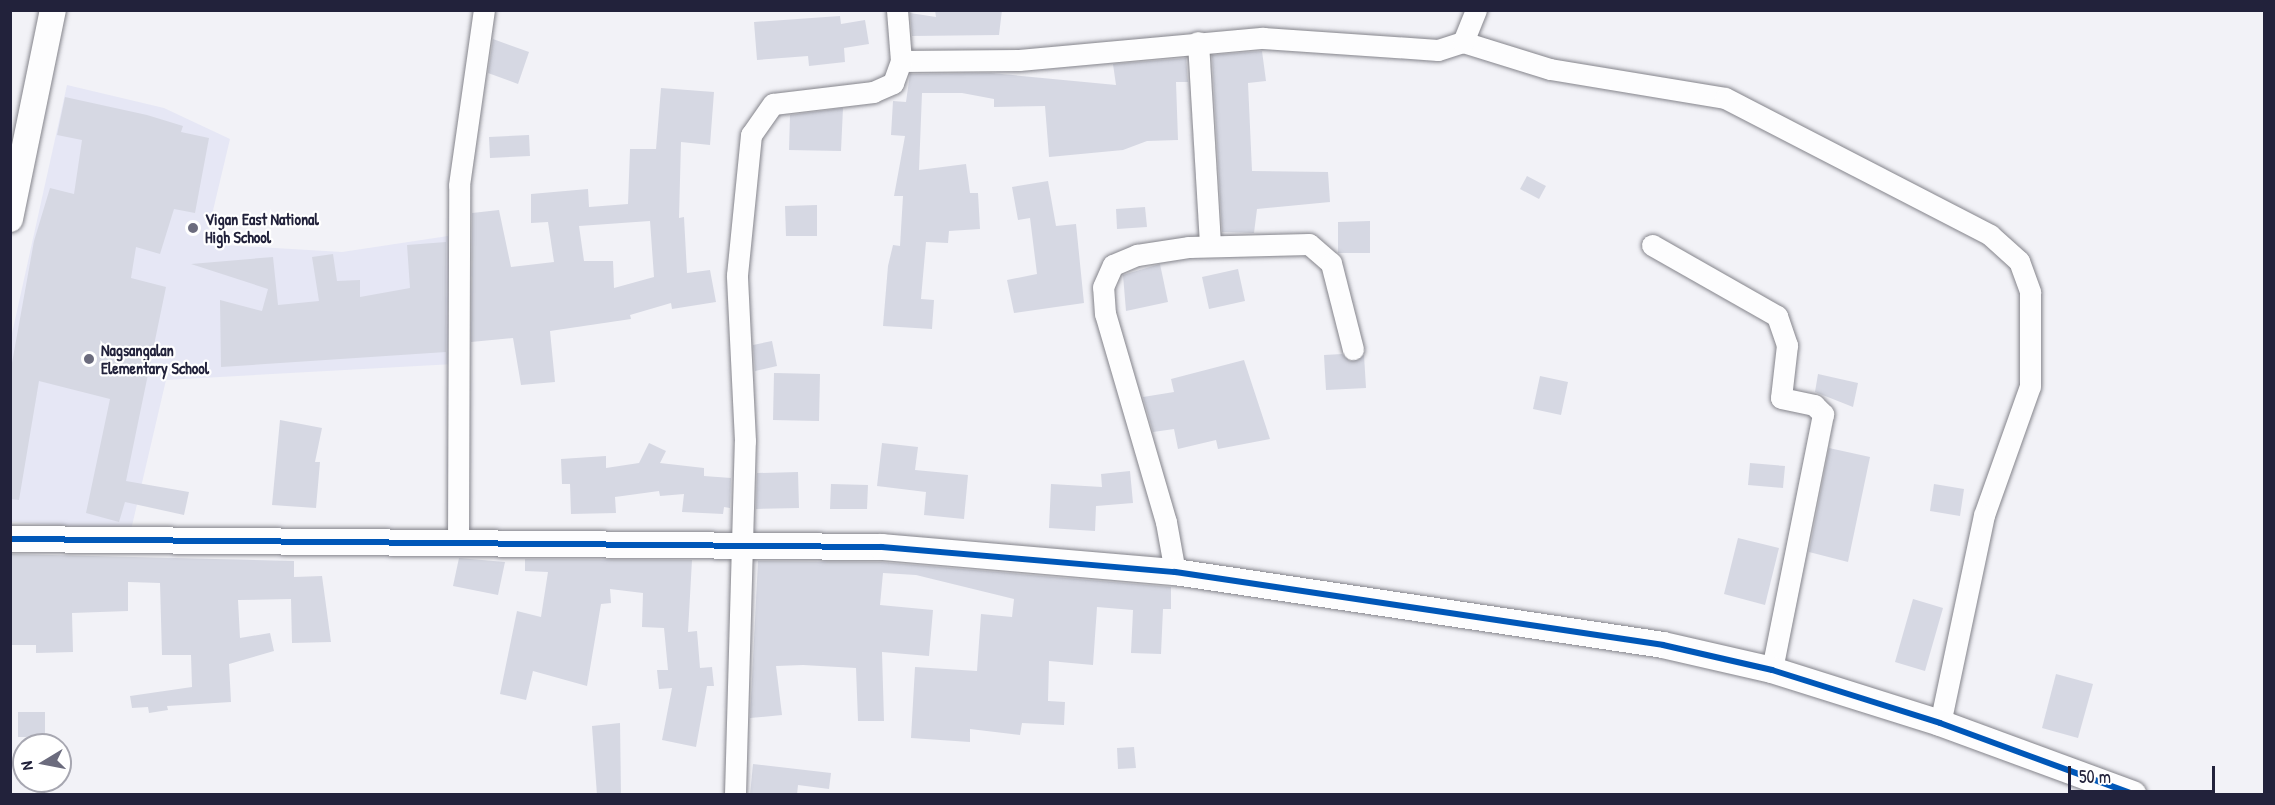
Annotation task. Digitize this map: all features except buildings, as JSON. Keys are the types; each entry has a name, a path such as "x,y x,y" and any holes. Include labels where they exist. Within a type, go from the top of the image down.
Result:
{"street":[{"path":"10,219 53,10"},
{"path":"458,543 459,185 484,10"},
{"path":"735,795 745,441 737,275 751,135 773,104 886,88 902,61 897,10"},
{"path":"1463,42 1476,10"},
{"path":"902,61 1019,60 1198,42 1342,41 1438,50 1463,42 1550,69 1725,98 1990,235 2019,261 2030,292 2030,386 1984,515 1940,723"},
{"path":"1198,42 1210,245"},
{"path":"1175,572 1103,287 1121,259 1210,245 1319,248 1331,263 1353,349"},
{"path":"1652,245 1754,298 1777,316 1787,345 1781,398 1814,405 1823,414 1772,670"},
{"path":"10,539 882,547 1175,572 1663,645 1772,670 1940,723 2133,795"}],"shaded area":[{"path":"67,85 164,108 230,139 205,244 342,252 448,236 454,364 166,380 131,530 11,522 11,338"}],"cycle path":[{"path":"10,539 882,547 1175,572 1663,645 1772,670 1940,723 2133,794"}],"place":[{"name":"Vigan East National High School","path":"193,228"},
{"name":"Nagsangalan Elementary School","path":"89,359"}]}
